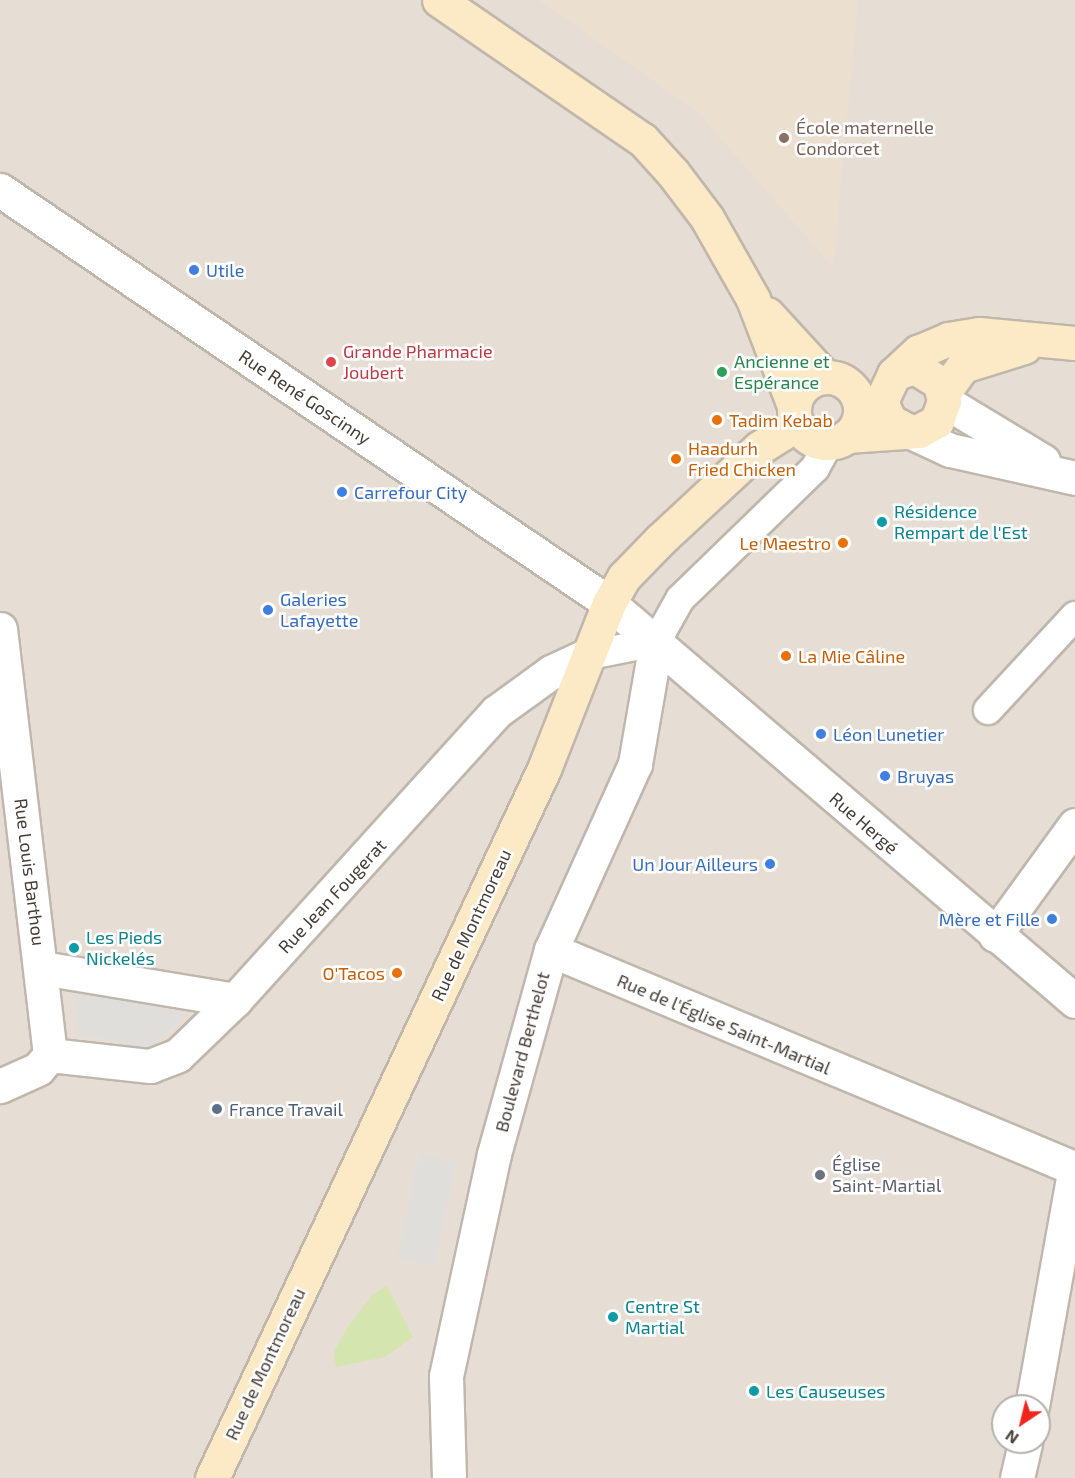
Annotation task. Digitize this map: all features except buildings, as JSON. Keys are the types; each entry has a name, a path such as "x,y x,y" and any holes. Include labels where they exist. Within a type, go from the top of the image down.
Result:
{"main road":[{"path":"439,0 643,140 707,218 753,300 795,415 809,438 838,440 909,431 937,420 944,397 963,366 990,353 1060,343"},
{"path":"753,300 834,379 860,408 838,440"},
{"path":"909,431 890,421 881,402 894,374 918,352 948,339 979,334 1060,343"},
{"path":"795,415 802,387 834,379 924,370 944,397"},
{"name":"Rue de Montmoreau","path":"212,1478 544,769 585,656 609,603 624,577 660,540 795,415"}],"street":[{"name":"Rue René Goscinny","path":"0,190 609,603 656,642"},
{"path":"944,397 1015,449 1075,477"},
{"path":"909,431 950,450 1075,477"},
{"name":"Rue Louis Barthou","path":"0,629 42,968 50,1055"},
{"name":"Rue Hergé","path":"656,642 994,935 1075,1001"},
{"name":"Boulevard Berthelot","path":"449,1478 446,1376 494,1154 551,950 635,764 656,642"},
{"name":"Rue Jean Fougerat","path":"50,1055 150,1066 178,1055 235,1000 495,712 551,672 585,656"},
{"path":"994,935 1075,825"},
{"name":"Rue de l'Église Saint-Martial","path":"551,950 815,1063 1075,1167"},
{"path":"42,968 235,1000"},
{"path":"0,1086 38,1070 50,1055"},
{"path":"1034,1394 1075,1167"},
{"path":"1017,1478 1022,1454"}],"lane":[{"path":"585,656 656,642 680,599 815,468 838,440"},
{"path":"988,710 1075,615"}],"shaded area":[{"path":"0,0 1075,0 1075,1478 0,1478"},
{"name":"École maternelle Condorcet","path":"539,0 858,0 833,267 698,112"},
{"path":"74,988 188,1015 146,1049 76,1033"},
{"path":"419,1153 456,1161 435,1267 397,1259"}],"green space":[{"path":"387,1286 413,1337 385,1357 336,1367 334,1351 348,1327 372,1295"}],"place":[{"name":"École maternelle Condorcet","path":"784,138"},
{"name":"Utile","path":"194,270"},
{"name":"Grande Pharmacie Joubert","path":"331,362"},
{"name":"Ancienne et Espérance","path":"722,372"},
{"name":"Tadim Kebab","path":"717,420"},
{"name":"Haadurh Fried Chicken","path":"676,459"},
{"name":"Carrefour City","path":"342,492"},
{"name":"Résidence Rempart de l'Est","path":"882,522"},
{"name":"Le Maestro","path":"843,543"},
{"name":"Galeries Lafayette","path":"268,610"},
{"name":"La Mie Câline","path":"786,656"},
{"name":"Léon Lunetier","path":"821,734"},
{"name":"Bruyas","path":"885,776"},
{"name":"Un Jour Ailleurs","path":"770,864"},
{"name":"Mère et Fille","path":"1052,919"},
{"name":"Les Pieds Nickelés","path":"74,948"},
{"name":"O'Tacos","path":"397,973"},
{"name":"France Travail","path":"217,1109"},
{"name":"Église Saint-Martial","path":"820,1175"},
{"name":"Centre St Martial","path":"613,1317"},
{"name":"Les Causeuses","path":"754,1391"}]}
